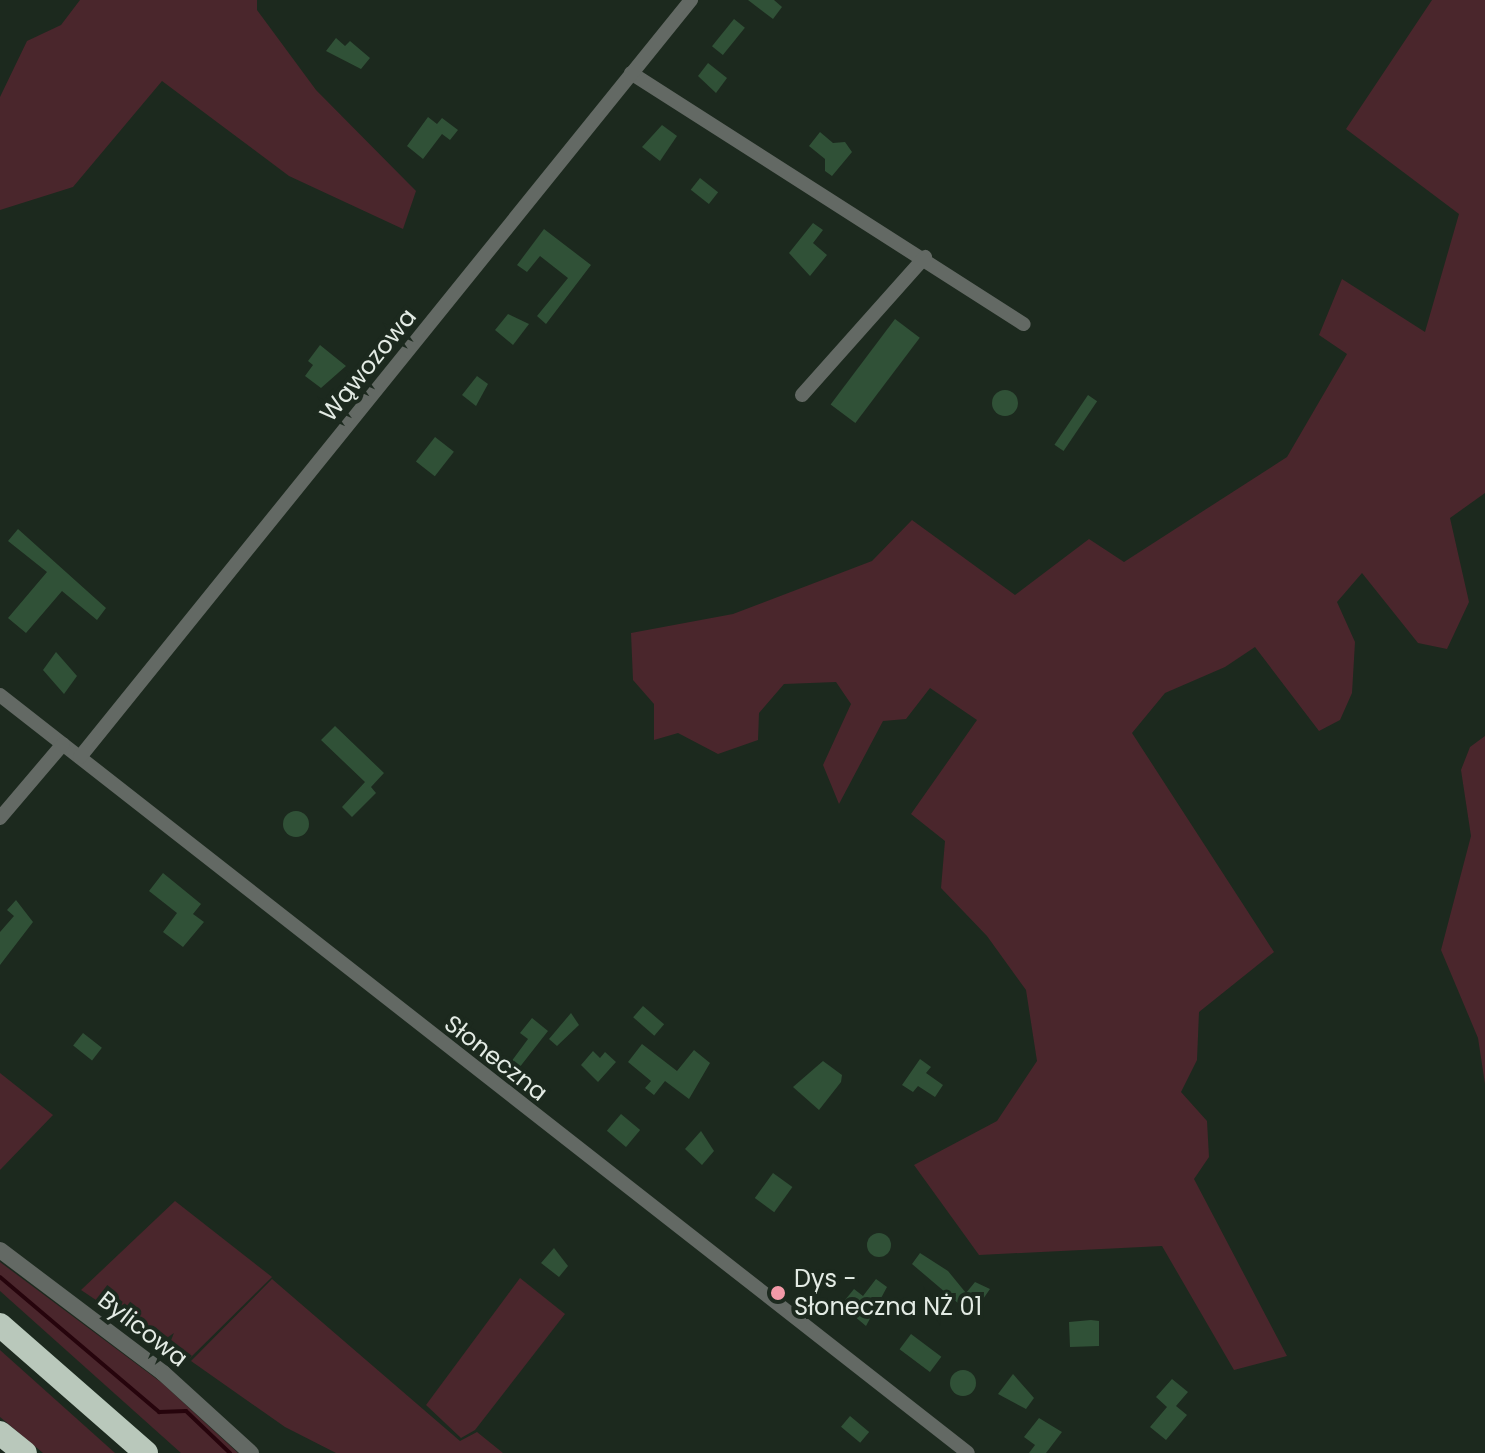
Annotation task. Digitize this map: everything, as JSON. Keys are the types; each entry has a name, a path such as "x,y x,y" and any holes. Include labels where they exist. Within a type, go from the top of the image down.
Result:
{"highway":[{"path":"0,1325 146,1453"},
{"path":"0,1433 25,1453"}],"street":[{"name":"Wąwozowa","path":"80,757 691,0"},
{"path":"631,73 925,257 1024,324"},
{"path":"802,395 925,257"},
{"name":"Słoneczna","path":"0,695 968,1453"},
{"path":"0,818 63,744"},
{"name":"Bylicowa","path":"0,1250 163,1373 251,1453"}],"shaded area":[{"path":"80,0 257,0 257,10 316,90 416,191 403,229 289,176 162,81 73,187 0,210 0,97 27,41 61,25"},
{"path":"1432,0 1485,0 1485,493 1450,518 1469,602 1447,649 1418,643 1362,573 1337,602 1355,642 1352,693 1340,720 1319,731 1255,647 1225,667 1165,693 1132,733 1274,952 1199,1012 1197,1060 1181,1092 1207,1121 1209,1157 1194,1179 1287,1356 1234,1370 1162,1246 979,1255 914,1165 997,1121 1037,1061 1026,990 987,936 941,888 945,841 911,814 977,720 930,688 906,719 883,721 839,804 823,765 851,704 836,682 784,684 759,713 758,740 718,754 678,733 654,740 654,704 633,680 631,633 733,614 872,561 912,520 1015,595 1089,539 1124,562 1287,457 1347,354 1319,335 1342,279 1425,332 1459,214 1346,129"},
{"path":"1485,736 1485,1084 1478,1038 1441,950 1471,836 1461,770 1470,747"},
{"path":"0,1073 53,1115 0,1170"},
{"path":"175,1201 272,1277 187,1361 81,1290"},
{"path":"0,1262 162,1383 238,1453 181,1453 0,1291"},
{"path":"520,1278 565,1314 475,1430 461,1438 426,1405"},
{"path":"272,1279 460,1441 477,1432 503,1453 336,1453 285,1427 191,1361"},
{"path":"0,1350 115,1453 43,1453 0,1417"}],"building":[{"path":"748,0 774,0 782,7 773,19"},
{"path":"734,19 745,28 723,55 712,46"},
{"path":"336,38 345,46 350,41 370,58 361,69 326,51"},
{"path":"708,63 727,78 716,93 698,76"},
{"path":"428,117 437,124 442,118 458,130 450,140 442,134 423,159 407,146"},
{"path":"662,125 677,136 660,161 642,147"},
{"path":"820,132 833,143 845,142 852,152 832,176 825,171 825,159 809,146"},
{"path":"700,178 718,192 709,204 691,190"},
{"path":"813,223 823,230 813,243 827,255 810,276 789,253"},
{"path":"544,229 591,265 546,324 537,316 568,278 540,256 527,272 517,265"},
{"path":"508,314 529,324 513,345 495,330"},
{"path":"895,319 920,338 855,423 831,404"},
{"path":"320,345 346,366 321,388 305,376 313,365 308,361"},
{"path":"477,376 488,384 476,406 462,395"},
{"path":"1005,390 1014,394 1018,403 1014,412 1005,416 996,412 992,403 996,394"},
{"path":"1088,395 1097,401 1064,451 1054,445"},
{"path":"435,437 454,452 435,476 416,461"},
{"path":"18,529 106,608 97,620 62,591 26,633 8,618 47,572 8,541"},
{"path":"56,652 77,676 64,694 43,670"},
{"path":"335,726 384,773 371,787 376,793 352,817 342,807 365,782 321,740"},
{"path":"296,811 305,815 309,824 305,833 296,837 287,833 283,824 287,815"},
{"path":"163,873 201,904 193,914 204,922 183,947 163,932 177,913 149,891"},
{"path":"16,900 33,922 0,965 0,932 14,916 7,910"},
{"path":"643,1006 664,1024 654,1036 633,1017"},
{"path":"571,1013 579,1025 557,1046 549,1039"},
{"path":"532,1018 548,1031 519,1068 511,1062 528,1039 520,1033"},
{"path":"83,1033 102,1048 92,1060 73,1046"},
{"path":"642,1044 677,1071 694,1050 710,1063 689,1099 665,1081 654,1095 645,1088 651,1081 628,1062"},
{"path":"593,1051 600,1058 605,1052 616,1062 598,1082 581,1065"},
{"path":"920,1059 931,1067 926,1073 943,1085 935,1097 918,1086 913,1092 902,1085"},
{"path":"823,1061 842,1075 841,1082 819,1110 793,1087"},
{"path":"621,1114 640,1130 626,1147 607,1131"},
{"path":"701,1131 714,1151 702,1165 685,1149"},
{"path":"773,1173 792,1187 774,1212 755,1198"},
{"path":"879,1233 888,1236 891,1245 888,1254 879,1257 870,1254 867,1245 870,1236"},
{"path":"554,1248 568,1266 559,1277 541,1263"},
{"path":"920,1253 948,1271 966,1293 975,1282 990,1289 972,1315 912,1264"},
{"path":"876,1279 887,1287 866,1326 841,1305 854,1289 863,1296"},
{"path":"1099,1321 1099,1346 1070,1347 1069,1322"},
{"path":"911,1334 941,1357 930,1372 900,1349"},
{"path":"963,1370 972,1374 976,1383 972,1392 963,1396 954,1392 950,1383 954,1374"},
{"path":"1013,1374 1034,1398 1026,1409 998,1394"},
{"path":"1172,1379 1188,1392 1176,1406 1187,1415 1166,1440 1150,1427 1167,1407 1156,1397"},
{"path":"850,1416 869,1432 860,1443 841,1427"},
{"path":"1039,1418 1062,1432 1046,1453 1029,1453 1035,1445 1024,1437"}],"waterway":[{"path":"0,1277 159,1412 186,1411 230,1453"}],"place":[{"name":"Dys - Słoneczna NŻ 01","path":"778,1293"}]}
